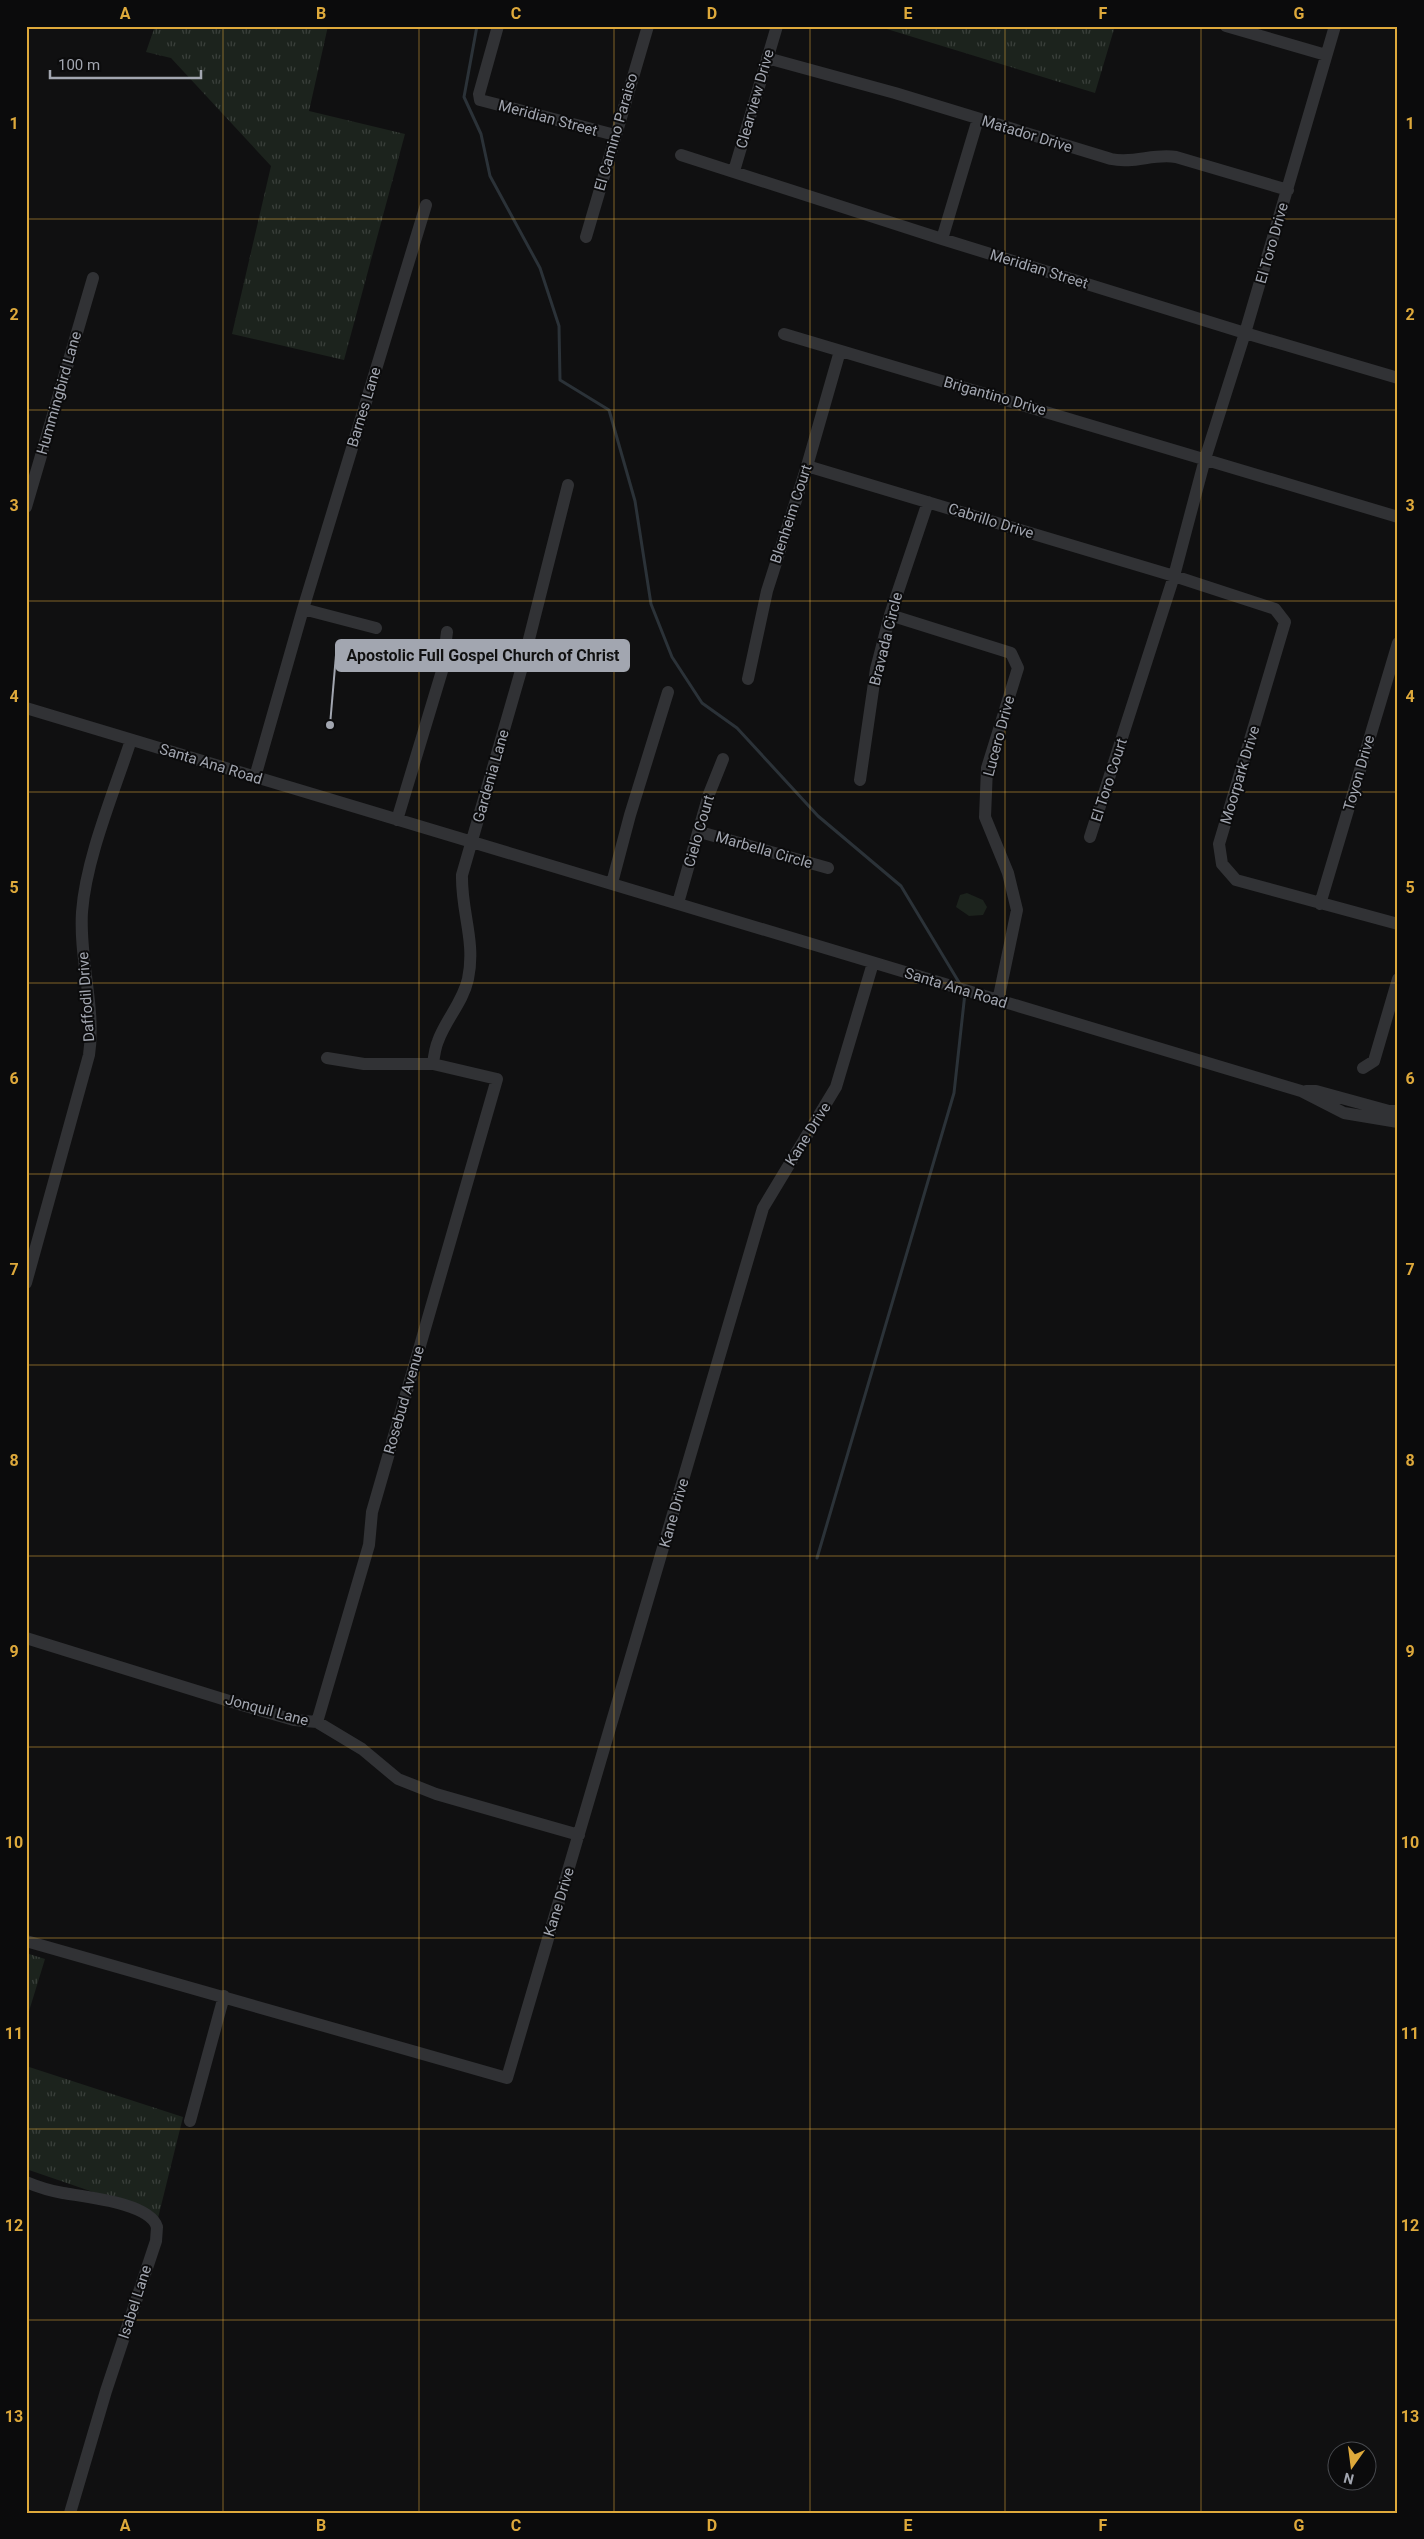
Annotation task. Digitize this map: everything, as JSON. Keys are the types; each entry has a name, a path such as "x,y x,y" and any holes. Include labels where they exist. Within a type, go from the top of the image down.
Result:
{"street":[{"name":"Meridian Street","path":"498,26 479,94 482,100 615,135"},
{"name":"El Camino Paraiso","path":"586,237 648,26"},
{"name":"Clearview Drive","path":"734,171 777,26"},
{"path":"1226,26 1326,55"},
{"name":"El Toro Drive","path":"1205,458 1245,333 1335,26"},
{"name":"Matador Drive","path":"767,58 1111,159 1131,162 1160,155 1171,156 1288,190"},
{"path":"942,239 978,119"},
{"name":"Meridian Street","path":"681,155 942,239 1245,333 1398,378"},
{"name":"Barnes Lane","path":"255,777 303,609 426,205"},
{"name":"Hummingbird Lane","path":"26,507 93,278"},
{"name":"Brigantino Drive","path":"784,334 1398,516"},
{"name":"Blenheim Court","path":"748,680 767,591 807,466 840,351"},
{"path":"1174,576 1205,458"},
{"name":"Cabrillo Drive","path":"807,466 1174,576"},
{"name":"Gardenia Lane","path":"433,1064 438,1041 462,998 468,980 472,954 470,931 462,892 462,875 522,667 568,485"},
{"name":"Bravada Circle","path":"860,780 876,669 890,615 928,502"},
{"name":"El Toro Court","path":"1090,837 1174,576"},
{"name":"Moorpark Drive","path":"1174,576 1275,609 1285,622 1219,844 1222,864 1236,880 1398,924"},
{"path":"303,609 376,628"},
{"name":"Lucero Drive","path":"890,615 1011,652 1018,668 987,768 985,817 1008,873 1017,910 998,1001"},
{"path":"397,820 442,671 447,632"},
{"name":"Toyon Drive","path":"1320,904 1398,643"},
{"path":"612,883 630,815 668,692"},
{"name":"Santa Ana Road","path":"26,708 1301,1092 1344,1113 1398,1122"},
{"name":"Daffodil Drive","path":"26,1283 89,1056 90,1028 82,953 83,903 97,844 131,740"},
{"name":"Cielo Court","path":"678,903 700,832 709,794 723,759"},
{"name":"Marbella Circle","path":"700,832 828,868"},
{"name":"Kane Drive","path":"224,1996 507,2078 763,1208 836,1087 873,963"},
{"path":"1363,1068 1374,1061 1398,979"},
{"path":"327,1058 364,1064 433,1064"},
{"name":"Rosebud Avenue","path":"317,1722 369,1545 372,1512 497,1079 433,1064"},
{"name":"Santa Ana Road","path":"1301,1092 1316,1091 1389,1111 1398,1110"},
{"name":"Jonquil Lane","path":"26,1638 194,1688 242,1706 294,1720 317,1722 362,1749 398,1779 436,1794 579,1835"},
{"path":"26,1941 224,1996 190,2121"},
{"name":"Isabel Lane","path":"26,2182 64,2193 85,2195 131,2208 149,2215 157,2227 156,2241 106,2391 70,2513"}],"green space":[{"path":"155,26 328,26 309,111 405,134 344,360 232,334 271,166 171,58 146,52"},
{"path":"877,26 1115,26 1095,93"},
{"path":"967,893 983,900 987,907 983,915 969,916 956,907 960,895"},
{"path":"26,1953 45,1959 26,2021"},
{"path":"26,2066 183,2117 158,2218 128,2204 26,2169"}],"waterway":[{"path":"477,26 464,97 481,134 490,176 540,268 559,326 560,380 609,410 635,501 651,604 672,657 702,703 737,728 818,816 901,886 960,984"},
{"path":"817,1558 954,1093 965,993"}],"place":[{"name":"Apostolic Full Gospel Church of Christ","path":"330,725"}]}
